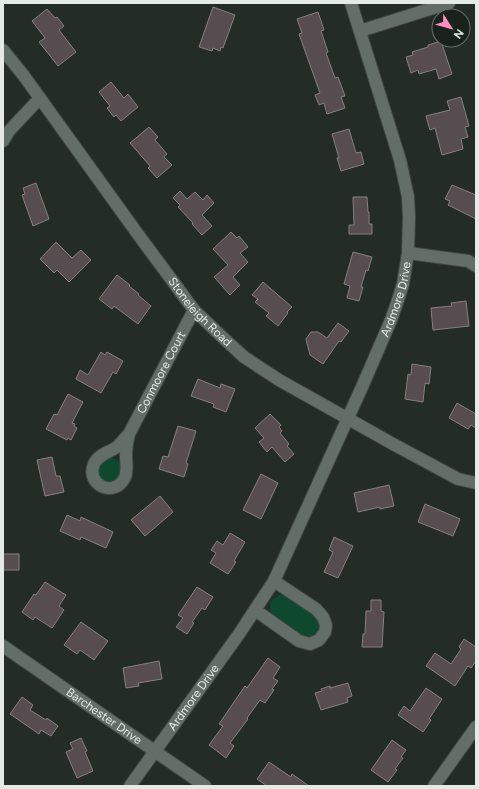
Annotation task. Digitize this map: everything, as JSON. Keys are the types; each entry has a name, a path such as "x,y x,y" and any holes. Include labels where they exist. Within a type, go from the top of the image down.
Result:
{"street":[{"name":"Ardmore Drive","path":"131,785 274,581 391,320 403,284 408,253 410,217 408,197 400,160 351,3"},
{"path":"360,31 449,3"},
{"name":"Stoneleigh Road","path":"3,50 24,76 194,310 244,357 279,380 400,448 458,479 476,483"},
{"path":"3,141 9,131 40,98"},
{"path":"408,253 473,262"},
{"name":"Conmoore Court","path":"129,434 194,310"},
{"path":"255,610 299,641 310,644 319,640 325,632 326,625 323,617 316,609 274,581"},
{"name":"Barchester Drive","path":"3,646 205,786"},
{"path":"434,786 476,727"}],"green space":[{"path":"110,458 118,462 122,470 118,478 110,482 102,478 98,470 102,462"},
{"path":"279,595 288,597 316,616 319,620 320,628 316,634 309,637 304,636 274,616 270,609 270,604 272,600"}],"building":[{"path":"213,7 235,15 223,48 221,47 220,51 213,48 212,51 199,47"},
{"path":"47,9 55,18 57,17 64,26 59,30 76,52 58,66 39,42 45,38 32,21"},
{"path":"318,12 324,30 321,31 328,52 326,53 335,78 338,77 345,96 341,97 345,108 327,114 324,103 319,105 315,95 320,93 299,34 302,33 297,19"},
{"path":"431,44 431,48 443,48 452,74 439,79 436,69 419,74 418,70 411,73 406,57 413,55 412,52 428,47 428,45"},
{"path":"111,82 124,98 128,94 138,107 121,121 116,115 114,117 107,108 110,106 99,92"},
{"path":"461,97 469,126 465,127 468,137 461,139 463,149 442,155 435,128 430,130 426,116 450,110 447,101"},
{"path":"149,127 158,137 155,140 167,154 164,157 172,165 157,178 148,168 150,166 130,143"},
{"path":"349,129 356,153 361,152 364,164 341,171 332,134"},
{"path":"36,183 49,219 33,226 22,195 25,194 23,188"},
{"path":"452,185 476,195 476,219 448,205 450,201 445,199"},
{"path":"180,191 187,199 195,192 203,200 207,195 214,203 202,215 212,226 202,235 178,207 180,205 173,198"},
{"path":"353,197 367,197 369,224 372,224 372,234 349,234 349,225 354,225"},
{"path":"231,232 237,238 239,236 248,247 240,253 248,262 233,277 240,285 230,295 214,277 228,265 213,249"},
{"path":"56,242 72,258 81,250 91,260 69,282 57,270 54,273 40,259"},
{"path":"353,252 372,257 368,271 366,270 359,301 347,298 350,286 344,284"},
{"path":"117,275 130,285 129,286 151,306 138,324 114,306 112,309 99,299"},
{"path":"263,282 292,307 278,326 266,316 269,313 255,302 258,299 252,295"},
{"path":"466,301 469,326 433,330 431,308 452,306 451,303"},
{"path":"338,323 349,331 341,342 339,341 323,364 310,355 306,339 311,332 318,332 327,338"},
{"path":"101,352 105,355 107,352 123,361 116,374 113,372 101,393 76,379 80,370 88,375"},
{"path":"412,364 431,367 429,384 425,383 423,402 405,399 408,374 411,375"},
{"path":"198,379 220,388 221,384 235,389 226,412 213,407 214,404 191,396"},
{"path":"68,394 83,402 72,423 75,424 74,426 77,428 71,440 68,438 67,440 46,429 54,414 57,415"},
{"path":"457,403 476,414 476,428 471,425 468,429 449,418"},
{"path":"270,414 281,425 279,427 282,431 280,433 289,444 287,446 294,454 285,462 272,447 267,452 259,442 264,438 255,428"},
{"path":"178,426 196,431 186,463 188,464 184,477 159,469 163,456 168,457"},
{"path":"52,457 56,476 60,476 64,492 45,496 37,460"},
{"path":"261,474 278,483 261,519 243,510"},
{"path":"389,485 394,506 380,509 380,507 358,512 354,493"},
{"path":"160,496 173,512 145,536 131,520"},
{"path":"425,504 460,519 453,536 418,522"},
{"path":"67,515 80,521 81,517 113,532 106,548 81,537 80,540 60,531"},
{"path":"230,533 245,542 234,561 236,562 228,574 210,563 216,553 211,550 217,541 223,545"},
{"path":"334,537 353,546 338,578 324,572 333,552 329,550"},
{"path":"3,554 19,554 19,570 3,570"},
{"path":"45,582 66,595 59,606 64,610 52,628 35,617 33,620 22,612 34,594 36,595"},
{"path":"197,587 213,597 205,610 202,608 192,622 194,623 187,634 176,627 183,618 178,615"},
{"path":"371,600 381,600 381,611 384,612 382,647 362,647 363,634 365,634 366,611 371,611"},
{"path":"81,622 108,641 94,660 80,650 77,654 64,645"},
{"path":"464,639 476,647 476,661 471,668 468,666 455,686 426,666 435,653 451,664 461,649 459,647"},
{"path":"268,658 280,667 273,678 278,681 265,703 260,700 230,743 234,746 226,758 209,745 223,726 219,724 245,686 247,688"},
{"path":"159,661 162,679 138,683 139,686 126,688 123,668"},
{"path":"348,683 352,696 347,698 348,702 321,710 315,693 330,686 330,688"},
{"path":"426,688 442,699 429,719 431,720 423,732 398,715 404,706 410,711"},
{"path":"22,697 33,705 30,710 46,720 47,718 58,726 51,736 41,730 39,734 10,714"},
{"path":"81,738 93,771 77,778 66,752 73,749 70,743"},
{"path":"392,740 406,750 401,757 403,758 395,769 397,770 388,782 371,770"},
{"path":"269,762 291,777 292,774 309,786 267,786 257,779"}]}
